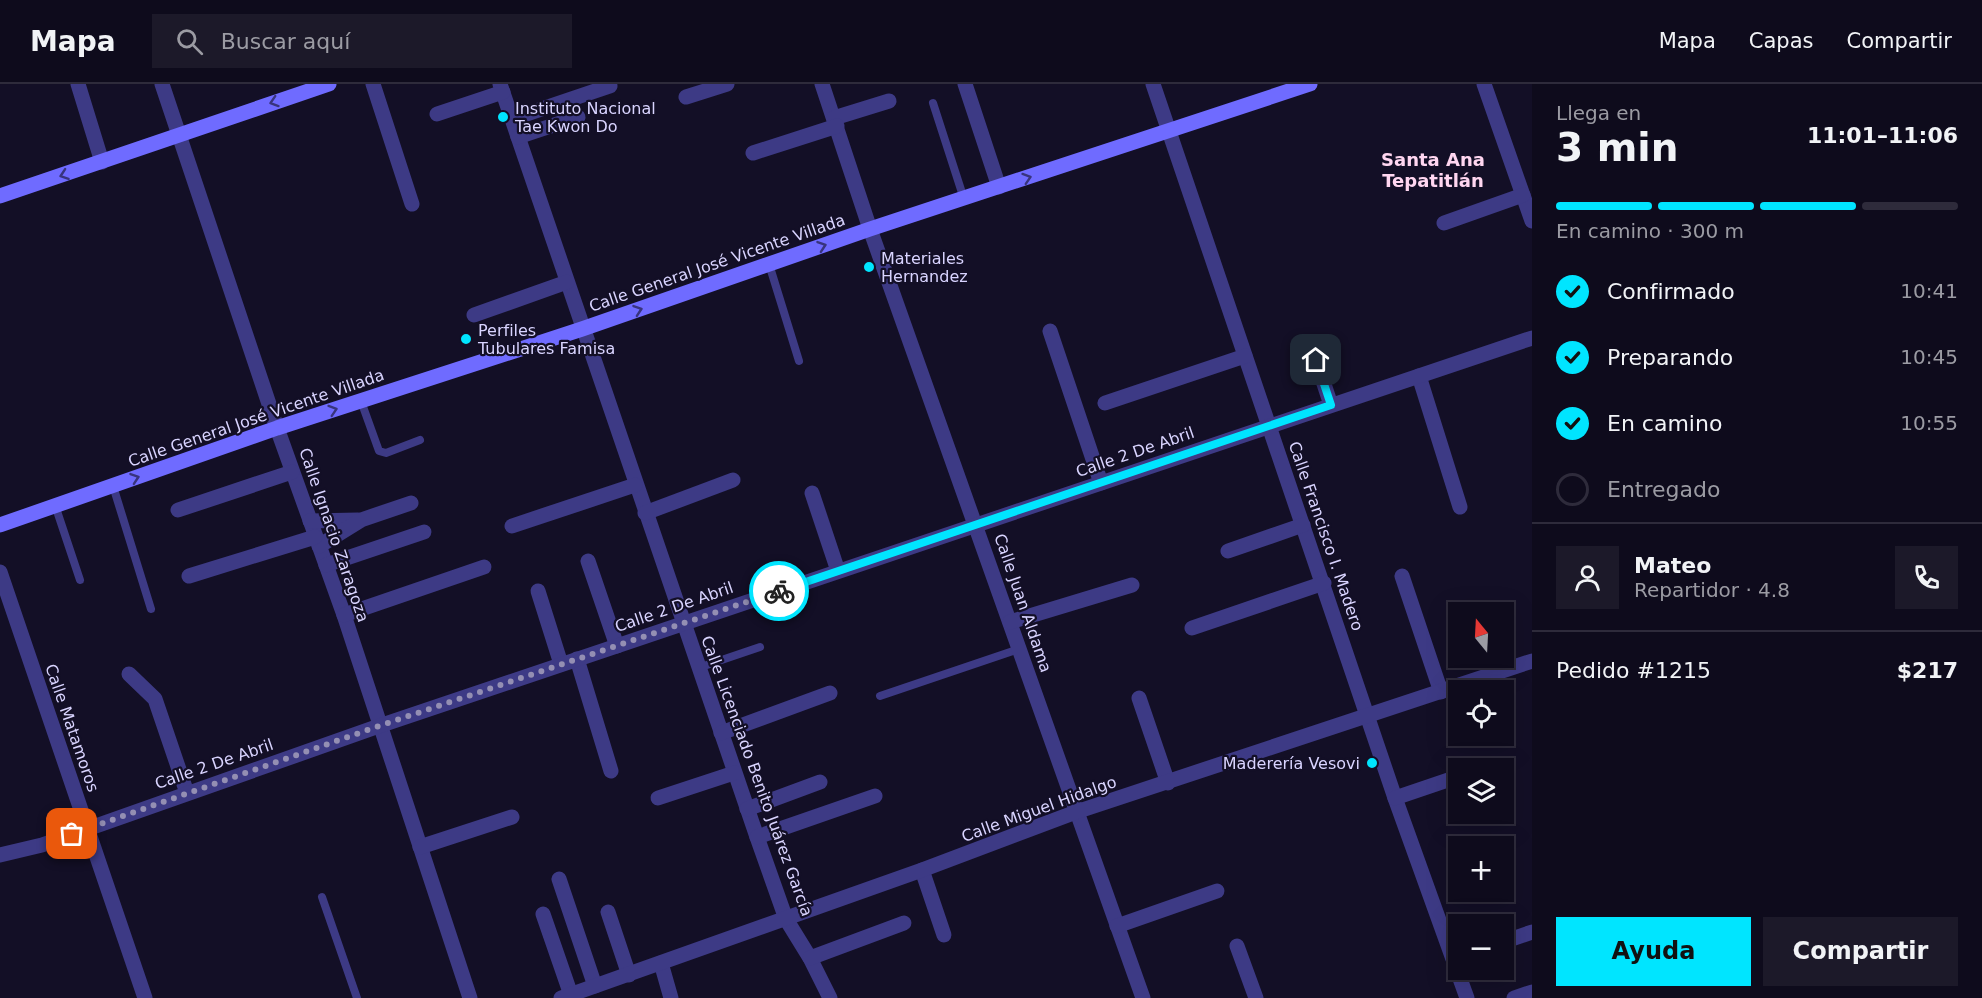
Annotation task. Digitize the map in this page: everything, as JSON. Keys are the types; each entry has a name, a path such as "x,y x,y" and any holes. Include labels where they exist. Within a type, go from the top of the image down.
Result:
{"main road":[{"path":"0,196 329,84"},
{"name":"Calle General José Vicente Villada","path":"0,525 277,428 582,329 870,229 1310,84"}],"street":[{"path":"78,84 102,162"},
{"name":"Calle Ignacio Zaragoza","path":"162,84 292,472 344,615 470,998"},
{"path":"373,84 412,204"},
{"path":"686,97 728,84"},
{"name":"Calle Juan Aldama","path":"822,84 870,229 977,525 1143,998"},
{"path":"965,84 999,187"},
{"path":"1484,84 1532,221"},
{"name":"Calle Francisco I. Madero","path":"1159,85 1170,131 1245,356 1324,583 1395,798 1448,939"},
{"path":"512,119 610,86"},
{"path":"437,114 501,88"},
{"name":"Calle Licenciado Benito Juárez García","path":"501,88 635,485 786,919 810,958 830,998"},
{"path":"753,153 889,101"},
{"path":"518,137 578,117"},
{"path":"1444,222 1523,195"},
{"path":"474,315 567,282"},
{"path":"1050,331 1101,483"},
{"name":"Calle 2 De Abril","path":"0,855 42,845 561,664 1532,338"},
{"path":"1311,345 1331,405"},
{"path":"1105,403 1245,356"},
{"path":"1419,376 1460,507"},
{"path":"178,510 292,472"},
{"path":"645,513 733,480"},
{"path":"512,526 635,485"},
{"path":"812,493 838,571"},
{"path":"189,576 317,541 362,520 411,503"},
{"path":"310,521 362,520"},
{"path":"1228,551 1303,525"},
{"path":"326,566 424,532"},
{"path":"588,561 617,646"},
{"path":"344,615 484,567"},
{"name":"Calle Matamoros","path":"0,572 145,998"},
{"path":"1402,576 1441,692"},
{"path":"1192,628 1324,583"},
{"path":"1010,622 1132,585"},
{"path":"538,591 561,664"},
{"path":"577,659 611,771"},
{"name":"Calle Miguel Hidalgo","path":"566,996 601,990 661,963 922,870 1076,812 1532,661"},
{"path":"129,674 155,699 187,793"},
{"path":"721,733 830,693"},
{"path":"1139,698 1168,783"},
{"path":"658,798 734,772"},
{"path":"1395,798 1448,780"},
{"path":"747,809 820,782"},
{"path":"757,837 875,796"},
{"path":"420,847 512,817"},
{"path":"922,870 944,935"},
{"path":"559,879 601,990"},
{"path":"1117,926 1217,891"},
{"path":"608,912 630,975"},
{"path":"543,914 566,996"},
{"path":"810,958 904,923"},
{"path":"1514,938 1532,932"},
{"path":"1237,946 1256,998"},
{"path":"661,963 671,998"},
{"name":"Calle Francisco I. Madero","path":"1462,980 1467,998"},
{"path":"1514,998 1532,992"}],"lane":[{"path":"933,103 964,198"},
{"path":"769,264 799,361"},
{"path":"361,401 379,451 386,453 420,440"},
{"path":"113,486 152,609"},
{"path":"55,505 80,580"},
{"path":"698,668 760,647"},
{"path":"880,696 1020,649"},
{"path":"322,897 357,998"}],"way so far":[{"path":"72,834 379,726 779,591"}],"place":[{"name":"Instituto Nacional Tae Kwon Do","path":"503,117"},
{"name":"Materiales Hernandez","path":"869,267"},
{"name":"Perfiles Tubulares Famisa","path":"466,339"},
{"name":"Maderería Vesovi","path":"1372,763"}],"district":[{"name":"Santa Ana Tepatitlán","path":"1433,169"}],"route":[{"path":"779,591 1331,405 1316,360"}]}
